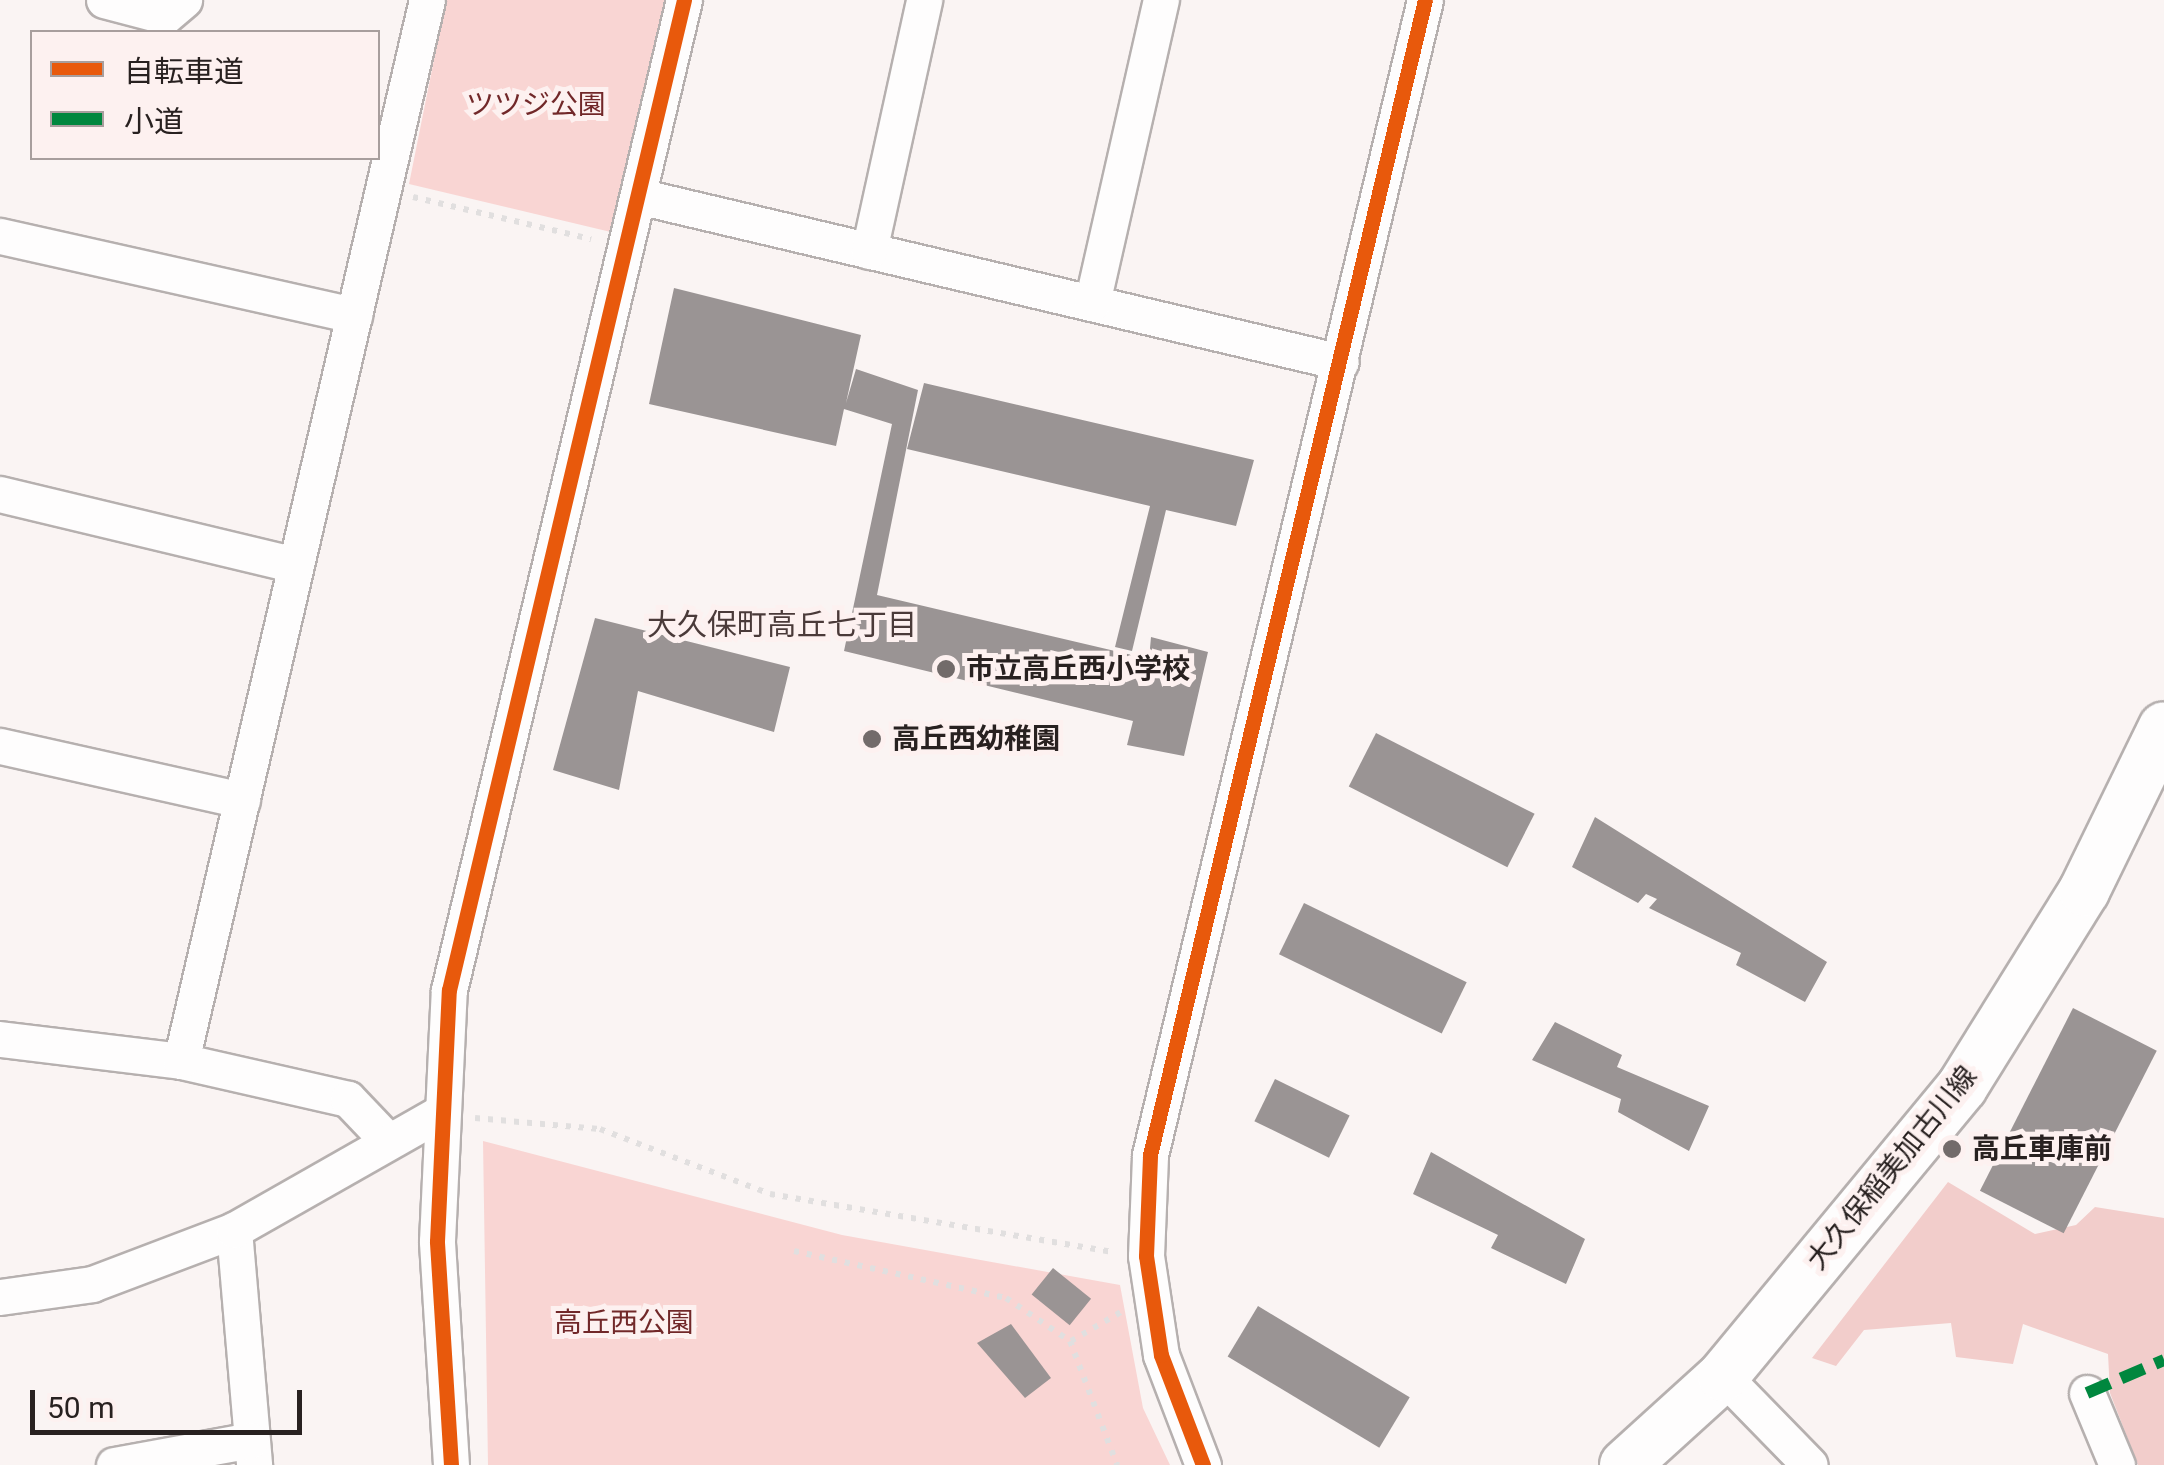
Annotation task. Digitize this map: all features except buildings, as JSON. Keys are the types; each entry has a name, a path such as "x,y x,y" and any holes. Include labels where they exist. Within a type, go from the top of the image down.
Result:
{"main road":[{"name":"大久保稲美加古川線","path":"1625,1465 1723,1376 1962,1087 2084,891 2164,727"}],"street":[{"path":"104,0 164,16 184,0"},
{"path":"181,1061 427,0"},
{"path":"451,1465 438,1114 449,990 684,0"},
{"path":"869,250 924,0"},
{"path":"1092,303 1161,0"},
{"path":"1204,1465 1161,1355 1146,1256 1150,1154 1425,0"},
{"path":"638,196 1340,362"},
{"path":"0,236 354,315"},
{"path":"0,494 296,565"},
{"path":"0,746 242,800"},
{"path":"0,1038 181,1061 348,1099 388,1140"},
{"path":"0,1297 92,1284 234,1230 438,1114"},
{"path":"114,1465 252,1452 234,1230"},
{"path":"1723,1376 1810,1465"},
{"path":"2088,1392 2117,1465"}],"path":[{"path":"383,190 626,248"},
{"path":"438,1114 600,1129 770,1194 1146,1256"},
{"path":"794,1250 1006,1298 1070,1341 1117,1465"},
{"path":"1070,1341 1152,1294"}],"green space":[{"name":"ツツジ公園","path":"446,0 669,0 615,233 409,184"},
{"name":"高丘西公園","path":"483,1141 842,1235 1120,1285 1143,1408 1170,1465 488,1465"}],"shaded area":[{"path":"1948,1182 2035,1234 2076,1225 2095,1207 2164,1218 2164,1465 2138,1465 2110,1393 2108,1354 2023,1324 2013,1364 1956,1357 1951,1323 1864,1330 1836,1366 1812,1358"}],"marked path":[{"path":"2087,1393 2164,1360"}],"cycle path":[{"path":"451,1465 437,1241 449,990 684,0"},
{"path":"1203,1465 1161,1355 1146,1256 1150,1155 1425,0"}],"place":[{"name":"市立高丘西小学校","path":"946,669"},
{"name":"高丘西幼稚園","path":"872,739"},
{"name":"高丘車庫前","path":"1952,1149"}],"district":[{"name":"大久保町高丘七丁目","path":"782,625"}]}
